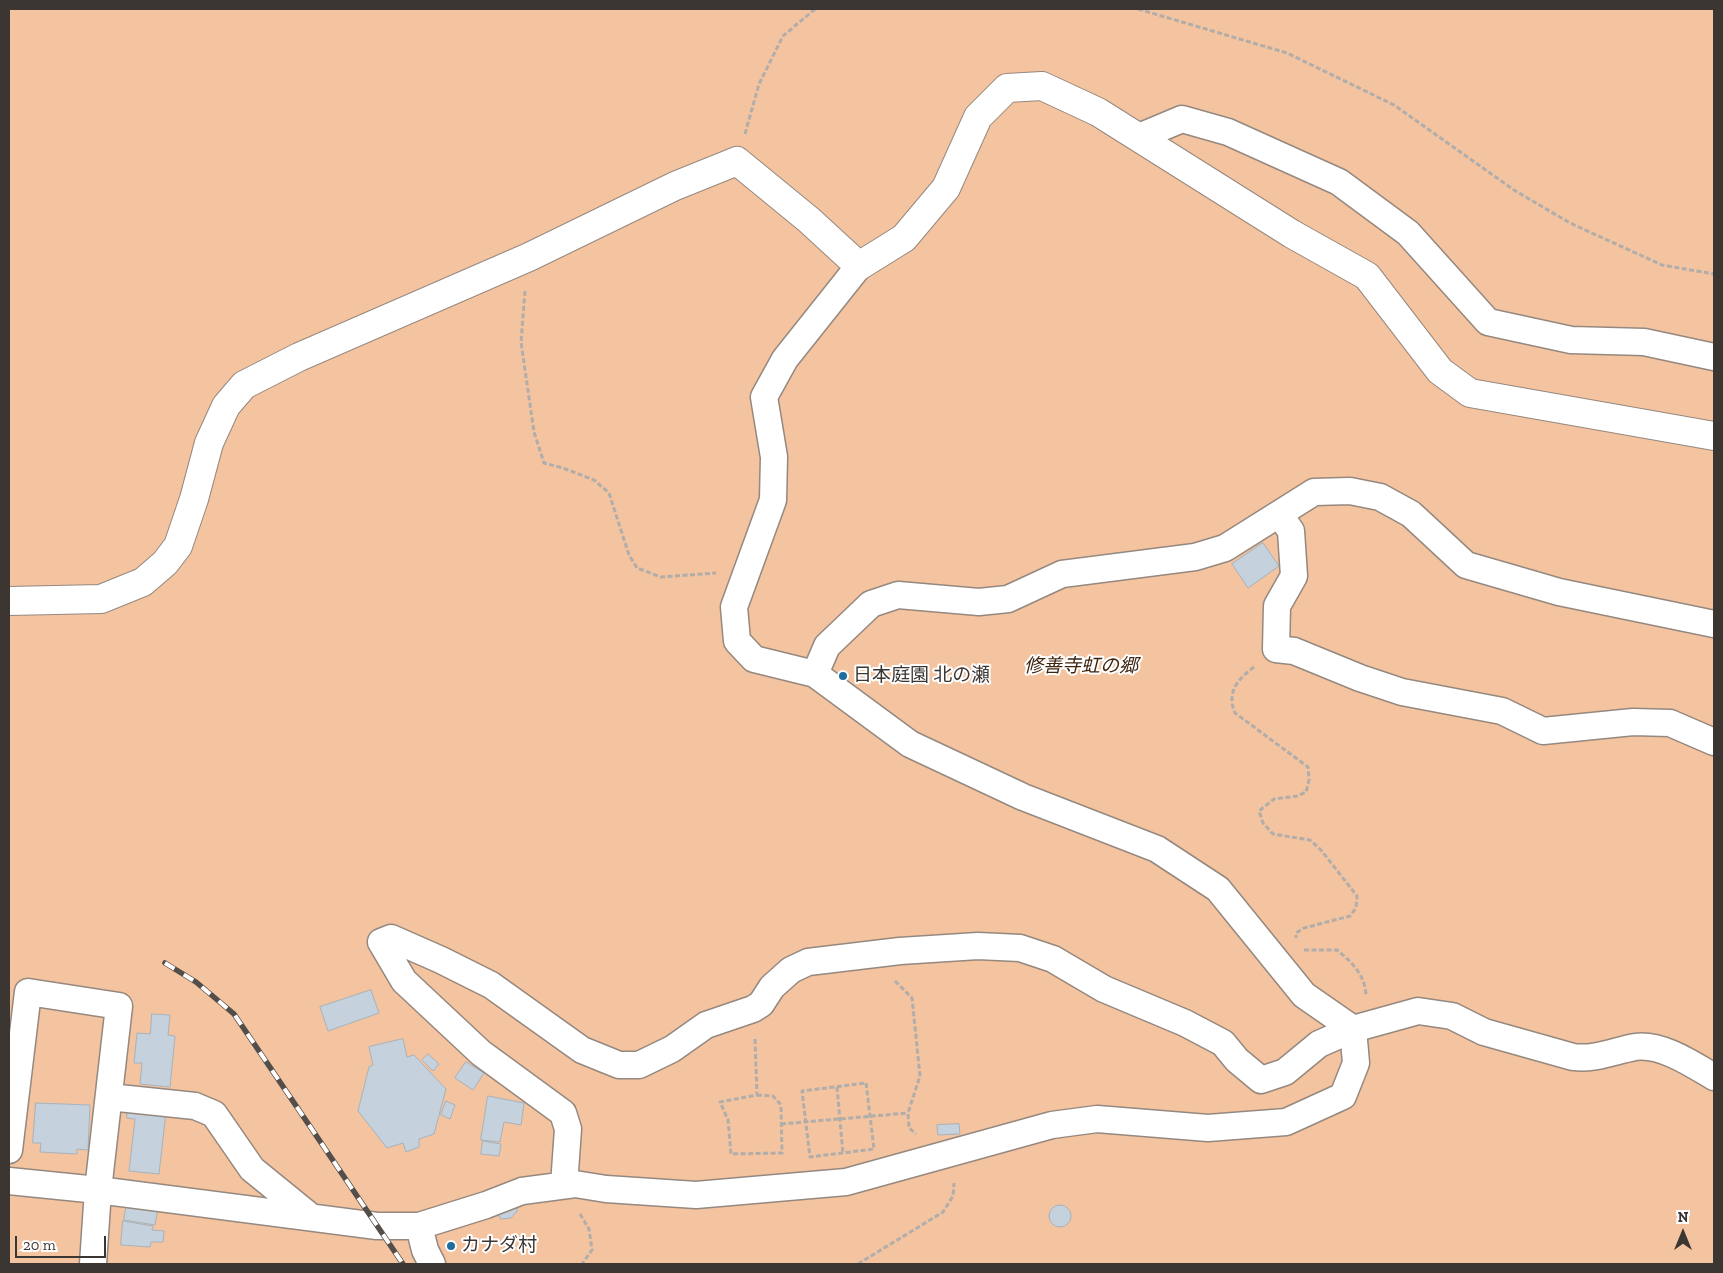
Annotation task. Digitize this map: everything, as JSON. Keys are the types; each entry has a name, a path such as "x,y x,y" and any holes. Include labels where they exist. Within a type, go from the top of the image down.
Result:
{"street":[{"path":"1353,1029 1304,995 1218,889 1158,849 1023,797 910,744 815,674 754,659 736,641 734,607 773,500 774,457 764,397 785,359 859,266 904,238 946,188 978,117 1007,88 1042,86 1098,112 1292,234 1367,276 1440,371 1470,393 1714,436"},
{"path":"1139,137 1182,119 1228,132 1339,182 1408,233 1488,322 1570,340 1644,342 1714,357"},
{"path":"9,601 101,599 143,582 166,563 178,546 194,499 209,443 226,406 244,385 299,357 528,257 675,186 737,161 809,220 859,266"},
{"path":"815,674 827,646 871,604 898,595 979,602 1008,599 1062,574 1195,557 1225,548 1314,492 1350,491 1380,497 1411,514 1466,565 1559,592 1714,624"},
{"path":"1279,514 1291,531 1294,576 1277,606 1276,649 1294,651 1360,678 1402,692 1502,711 1544,731 1633,722 1670,723 1714,742"},
{"path":"564,1185 568,1129 563,1113 481,1053 411,988 404,981 381,942 391,938 491,985 582,1050 618,1064 639,1065 672,1049 706,1024 753,1009 761,1004 772,987 791,970 808,962 900,951 978,946 1020,948 1053,959 1104,989 1185,1023 1222,1043 1237,1060 1261,1080 1285,1072 1319,1044 1353,1029 1418,1011 1452,1016 1484,1032 1574,1058 1585,1059 1637,1047 1655,1047 1714,1077"},
{"path":"9,1150 28,992 119,1006 98,1190 93,1264"},
{"path":"9,1181 98,1190 377,1226 419,1226 486,1205 522,1191 564,1185 575,1184 606,1189 696,1195 846,1182 1052,1125 1097,1119 1208,1128 1286,1122 1342,1096 1356,1062 1353,1029"},
{"path":"109,1098 196,1106 214,1114 252,1169 311,1217"},
{"path":"419,1226 425,1250 432,1264"}],"path":[{"path":"737,161 759,84 783,36 815,9"},
{"path":"1138,9 1287,53 1394,106 1514,190 1570,223 1662,266 1714,274"},
{"path":"528,257 521,342 534,432 544,463 594,480 608,493 629,555 637,568 661,577 714,574 749,567"},
{"path":"1276,649 1238,679 1231,694 1230,703 1235,713 1308,767 1309,780 1306,792 1298,796 1274,799 1259,811 1263,823 1273,834 1310,840 1321,850 1357,896 1356,908 1350,916 1304,928 1296,933 1296,944"},
{"path":"1300,947 1304,950 1337,950 1355,965 1366,986 1367,1007 1353,1029"},
{"path":"858,1264 943,1212 953,1196 954,1175 924,1140 909,1128 908,1113 920,1076 912,998 904,988 862,957"},
{"path":"753,1009 757,1095"},
{"path":"866,1083 870,1116 874,1149 810,1157 802,1091 866,1083"},
{"path":"837,1087 846,1182"},
{"path":"757,1095 773,1096 781,1104 782,1153 731,1154 728,1120 720,1102 757,1095"},
{"path":"781,1124 908,1113"},
{"path":"564,1185 589,1229 592,1250 582,1264"}],"green space":[{"name":"修善寺虹の郷","path":"9,9 1714,9 1714,1264 9,1264"}],"building":[{"path":"1263,543 1279,566 1248,588 1232,564"},
{"path":"371,990 379,1013 328,1031 320,1007"},
{"path":"152,1014 170,1015 168,1035 175,1036 170,1087 140,1084 142,1063 134,1063 137,1033 150,1034"},
{"path":"403,1039 407,1057 414,1055 446,1089 434,1134 419,1139 419,1147 406,1152 403,1143 387,1148 358,1111 369,1067 373,1065 369,1047"},
{"path":"428,1054 439,1064 433,1071 422,1060"},
{"path":"466,1062 484,1073 473,1090 455,1078"},
{"path":"488,1096 524,1103 521,1125 504,1122 500,1142 481,1140"},
{"path":"446,1101 455,1105 450,1119 441,1115"},
{"path":"36,1103 90,1105 88,1150 77,1149 77,1154 40,1152 41,1143 33,1143"},
{"path":"128,1107 166,1112 159,1174 129,1171 135,1119 127,1118"},
{"path":"959,1124 960,1134 938,1135 937,1125"},
{"path":"483,1141 501,1144 499,1156 481,1154"},
{"path":"127,1202 158,1207 155,1225 124,1220"},
{"path":"1060,1205 1068,1208 1071,1216 1068,1224 1060,1227 1052,1224 1049,1216 1052,1208"},
{"path":"517,1206 517,1211 511,1218 501,1219 496,1212"},
{"path":"123,1221 153,1226 152,1230 164,1231 163,1242 151,1242 150,1247 121,1245"}],"railway":[{"path":"165,963 196,982 234,1014 403,1264"}],"place":[{"name":"日本庭園 北の瀬","path":"843,676"},
{"name":"カナダ村","path":"451,1246"}]}
